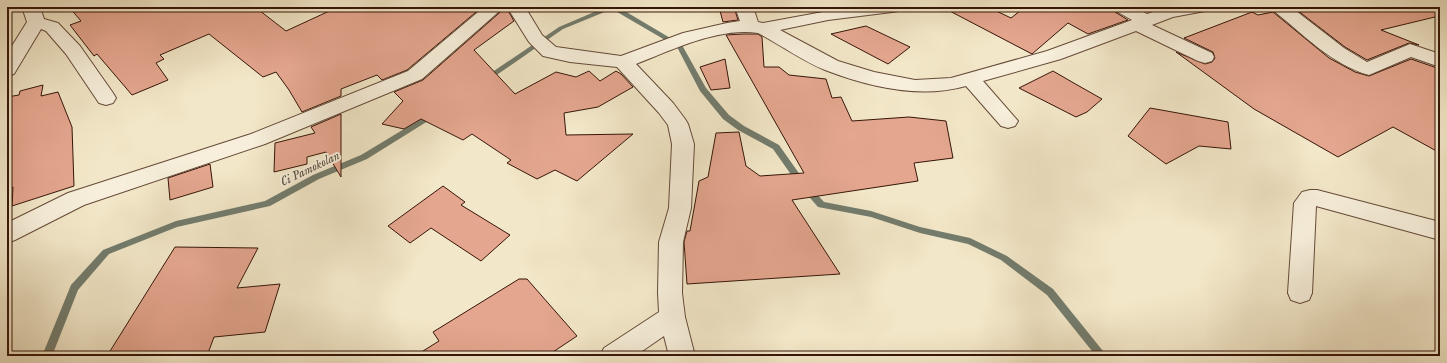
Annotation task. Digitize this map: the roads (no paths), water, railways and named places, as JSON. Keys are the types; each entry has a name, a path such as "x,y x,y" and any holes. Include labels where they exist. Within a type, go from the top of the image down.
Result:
{"street":[{"path":"7,234 22,225 76,199 258,139 416,75 495,7"},
{"path":"516,7 535,38 550,52 570,56 623,62 689,37 727,28 756,27 828,15 892,7"},
{"path":"744,7 756,27 831,65 871,78 915,86 951,84 1054,56 1169,12 1199,7"},
{"path":"1122,7 1143,23 1205,57"},
{"path":"1280,7 1348,59 1364,68 1370,69 1410,50 1440,61"},
{"path":"7,70 33,15 52,27 73,50 106,98"},
{"path":"623,62 666,108 678,124 683,144 680,208 671,242 670,293 672,317 682,356"},
{"path":"970,79 1008,121"},
{"path":"1300,293 1305,203 1310,198 1317,198 1440,231"},
{"path":"613,356 672,317"}],"waterway":[{"name":"Ci Pamokolan","path":"486,79 561,28 612,7"},
{"path":"613,7 680,46 703,89 726,117 741,128 776,147 800,181 821,205 871,214 920,230 970,241 1004,258 1050,292 1102,356"},
{"name":"Ci Pamokolan","path":"47,356 74,288 106,252 176,224 267,204 316,177 364,157 432,116"}]}
